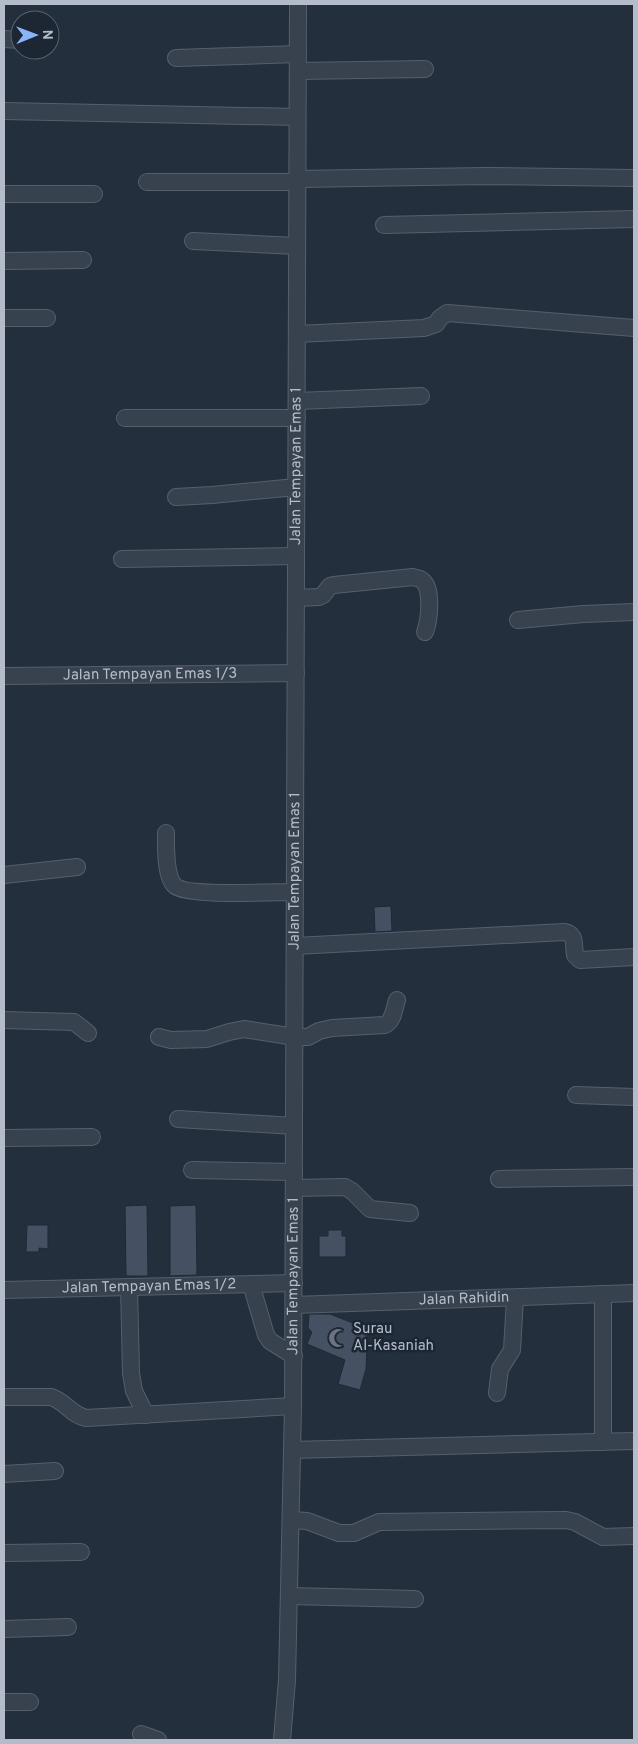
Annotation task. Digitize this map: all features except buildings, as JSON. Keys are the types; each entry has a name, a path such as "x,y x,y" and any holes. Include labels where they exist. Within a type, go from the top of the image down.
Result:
{"street":[{"name":"Jalan Tempayan Emas 1","path":"282,1740 287,1680 294,1356 298,4"},
{"path":"176,58 298,54"},
{"path":"298,71 424,69"},
{"path":"4,111 297,117"},
{"path":"147,182 297,181 486,176 634,178"},
{"path":"4,194 94,194"},
{"path":"384,225 634,219"},
{"path":"193,242 297,246"},
{"path":"4,261 83,260"},
{"path":"297,334 424,328 436,324 447,313 634,328"},
{"path":"4,318 47,318"},
{"path":"297,401 421,396"},
{"path":"125,418 296,418"},
{"path":"176,497 296,487"},
{"path":"122,559 296,556"},
{"path":"296,598 319,598 330,586 334,585 420,579 425,583 428,591 429,620 425,632"},
{"path":"518,620 583,614 634,612"},
{"name":"Jalan Tempayan Emas 1/3","path":"4,676 296,673"},
{"path":"166,833 169,876 174,885 181,890 198,892 295,892"},
{"path":"4,875 77,867"},
{"path":"295,946 564,932 571,934 573,937 575,955 580,960 634,956"},
{"path":"159,1037 171,1040 207,1038 244,1029 295,1037 308,1037 319,1031 332,1028 385,1025 392,1018 397,1000"},
{"path":"4,1020 74,1022 88,1033"},
{"path":"576,1095 634,1097"},
{"path":"178,1119 294,1126"},
{"path":"4,1138 92,1137"},
{"path":"192,1170 346,1187 370,1209 410,1213"},
{"path":"499,1179 634,1177"},
{"name":"Jalan Tempayan Emas 1/2","path":"4,1290 294,1283"},
{"path":"251,1284 266,1335 270,1341 294,1356"},
{"path":"129,1287 131,1373 134,1391 146,1414"},
{"name":"Jalan Rahidin","path":"294,1305 634,1293"},
{"path":"603,1294 603,1442"},
{"path":"498,1393 500,1369 512,1350 515,1298"},
{"path":"4,1397 56,1398 76,1415 86,1418 293,1406"},
{"path":"292,1450 634,1441"},
{"path":"4,1474 55,1472"},
{"path":"291,1520 307,1521 339,1534 354,1533 379,1522 566,1520 575,1522 603,1537 634,1536"},
{"path":"4,1554 81,1552"},
{"path":"289,1596 415,1599"},
{"path":"4,1628 68,1626"},
{"path":"4,1702 30,1702"},
{"path":"141,1734 158,1740"}],"place":[{"name":"Surau Al-Kasaniah","path":"338,1338"}]}
